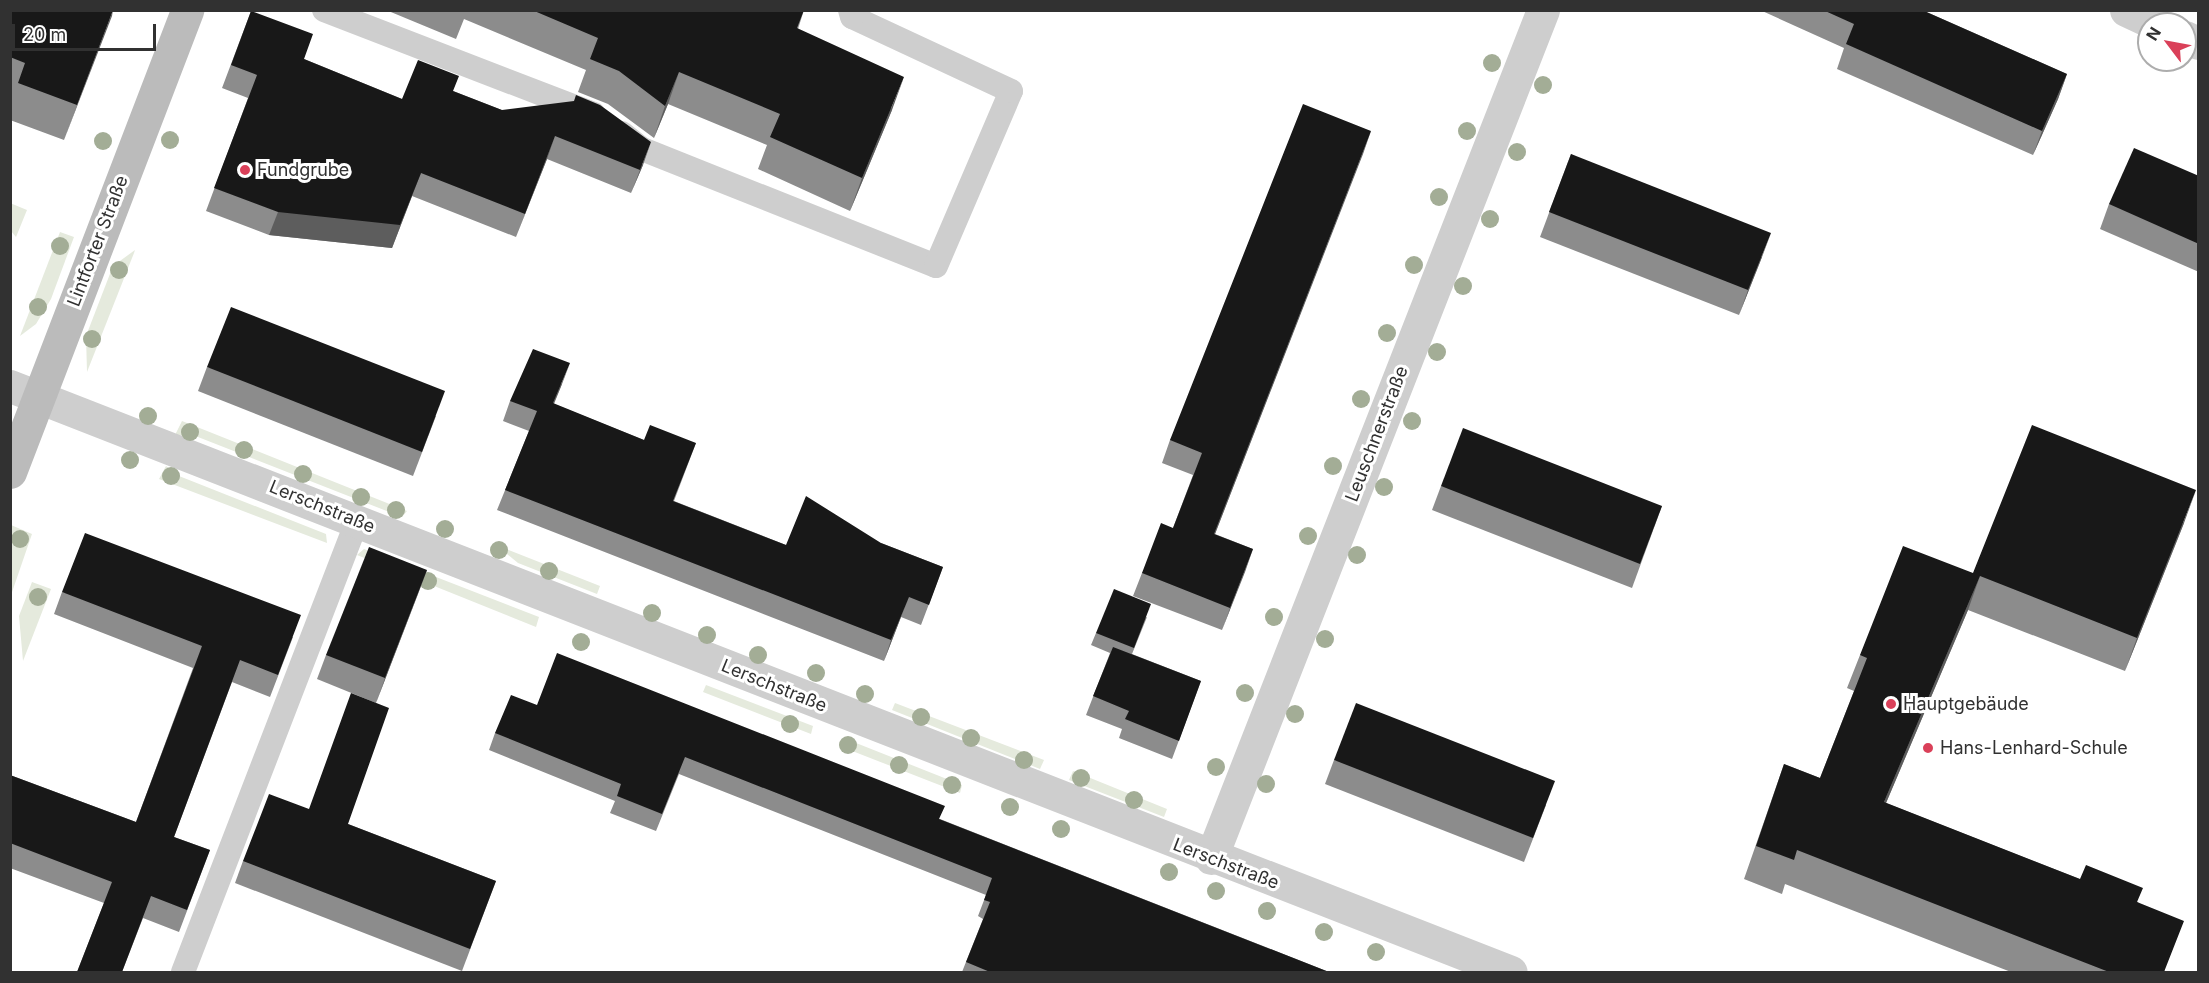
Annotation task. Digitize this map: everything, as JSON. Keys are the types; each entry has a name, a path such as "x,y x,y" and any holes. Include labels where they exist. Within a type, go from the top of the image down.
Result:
{"street":[{"name":"Lintforter Straße","path":"10,472 25,391 187,10"},
{"name":"Leuschnerstraße","path":"1210,858 1543,10"},
{"name":"Lerschstraße","path":"25,391 1210,858 1511,972"}],"lane":[{"path":"324,10 599,116 642,149 936,266 1011,90 852,17 850,10"},
{"path":"183,972 357,520"}],"shaded area":[{"path":"10,203 27,210 16,237 11,231"},
{"path":"60,232 74,237 51,299 36,324 20,336"},
{"path":"135,250 87,372 86,336 113,266"},
{"path":"182,421 407,511 402,517 198,437 175,435"},
{"path":"166,466 179,476 326,534 327,543 159,479"},
{"path":"10,526 32,534 11,595"},
{"path":"496,545 600,586 597,594 518,563"},
{"path":"364,549 539,617 536,627 357,555"},
{"path":"32,582 51,589 23,661 19,616"},
{"path":"706,685 813,726 811,734 703,692"},
{"path":"895,703 1044,760 1040,769 892,710"},
{"path":"846,739 962,785 960,793 842,747"},
{"path":"1073,771 1167,809 1164,817 1069,780"}],"building":[{"path":"10,10 113,10 77,105 18,83 25,63 10,57"},
{"path":"532,10 804,10 797,28 904,77 862,178 770,137 780,114 679,72 665,106 619,71 590,59 598,38"},
{"path":"1823,10 1922,10 2067,74 2042,131 1846,44 1854,24"},
{"path":"251,11 313,34 304,59 402,99 418,60 459,76 453,91 502,110 574,101 576,95 600,105 651,142 640,170 555,136 525,214 421,173 400,225 278,212 214,188 257,75 231,65"},
{"path":"1303,104 1371,131 1214,534 1253,549 1230,608 1142,573 1161,523 1173,528 1202,453 1170,440"},
{"path":"2134,148 2199,176 2199,244 2109,204"},
{"path":"1571,154 1771,233 1748,290 1549,212"},
{"path":"231,307 445,391 422,452 207,367"},
{"path":"533,349 570,363 553,403 644,440 650,425 696,443 673,501 786,545 806,496 881,543 943,567 929,605 909,597 891,640 505,490 537,411 510,401"},
{"name":"Hauptgebäude","path":"2032,425 2196,490 2137,638 1980,576 1884,802 2080,879 2086,865 2143,888 2137,902 2184,921 2164,972 2109,972 1797,850 1794,860 1756,846 1784,764 1820,778 1867,658 1860,655 1903,546 1973,573"},
{"path":"1463,428 1662,506 1640,564 1441,486"},
{"path":"85,533 301,615 278,675 240,660 174,837 210,850 187,910 151,896 122,972 77,972 112,882 10,843 10,775 136,822 202,646 62,592"},
{"path":"369,547 427,570 385,678 326,655"},
{"path":"1114,589 1151,604 1134,648 1096,633"},
{"path":"1113,647 1201,681 1179,741 1125,719 1129,711 1093,696"},
{"path":"557,653 945,806 939,819 1329,972 990,972 966,962 990,902 984,900 992,878 685,757 662,814 617,796 621,784 495,733 511,695 537,705"},
{"path":"351,693 389,708 348,824 496,881 470,949 243,861 269,794 309,809"},
{"path":"1356,703 1555,781 1533,838 1334,760"}],"place":[{"name":"Fundgrube","path":"245,170"},
{"name":"Hauptgebäude","path":"1891,704"},
{"name":"Hans-Lenhard-Schule","path":"1928,748"}]}
